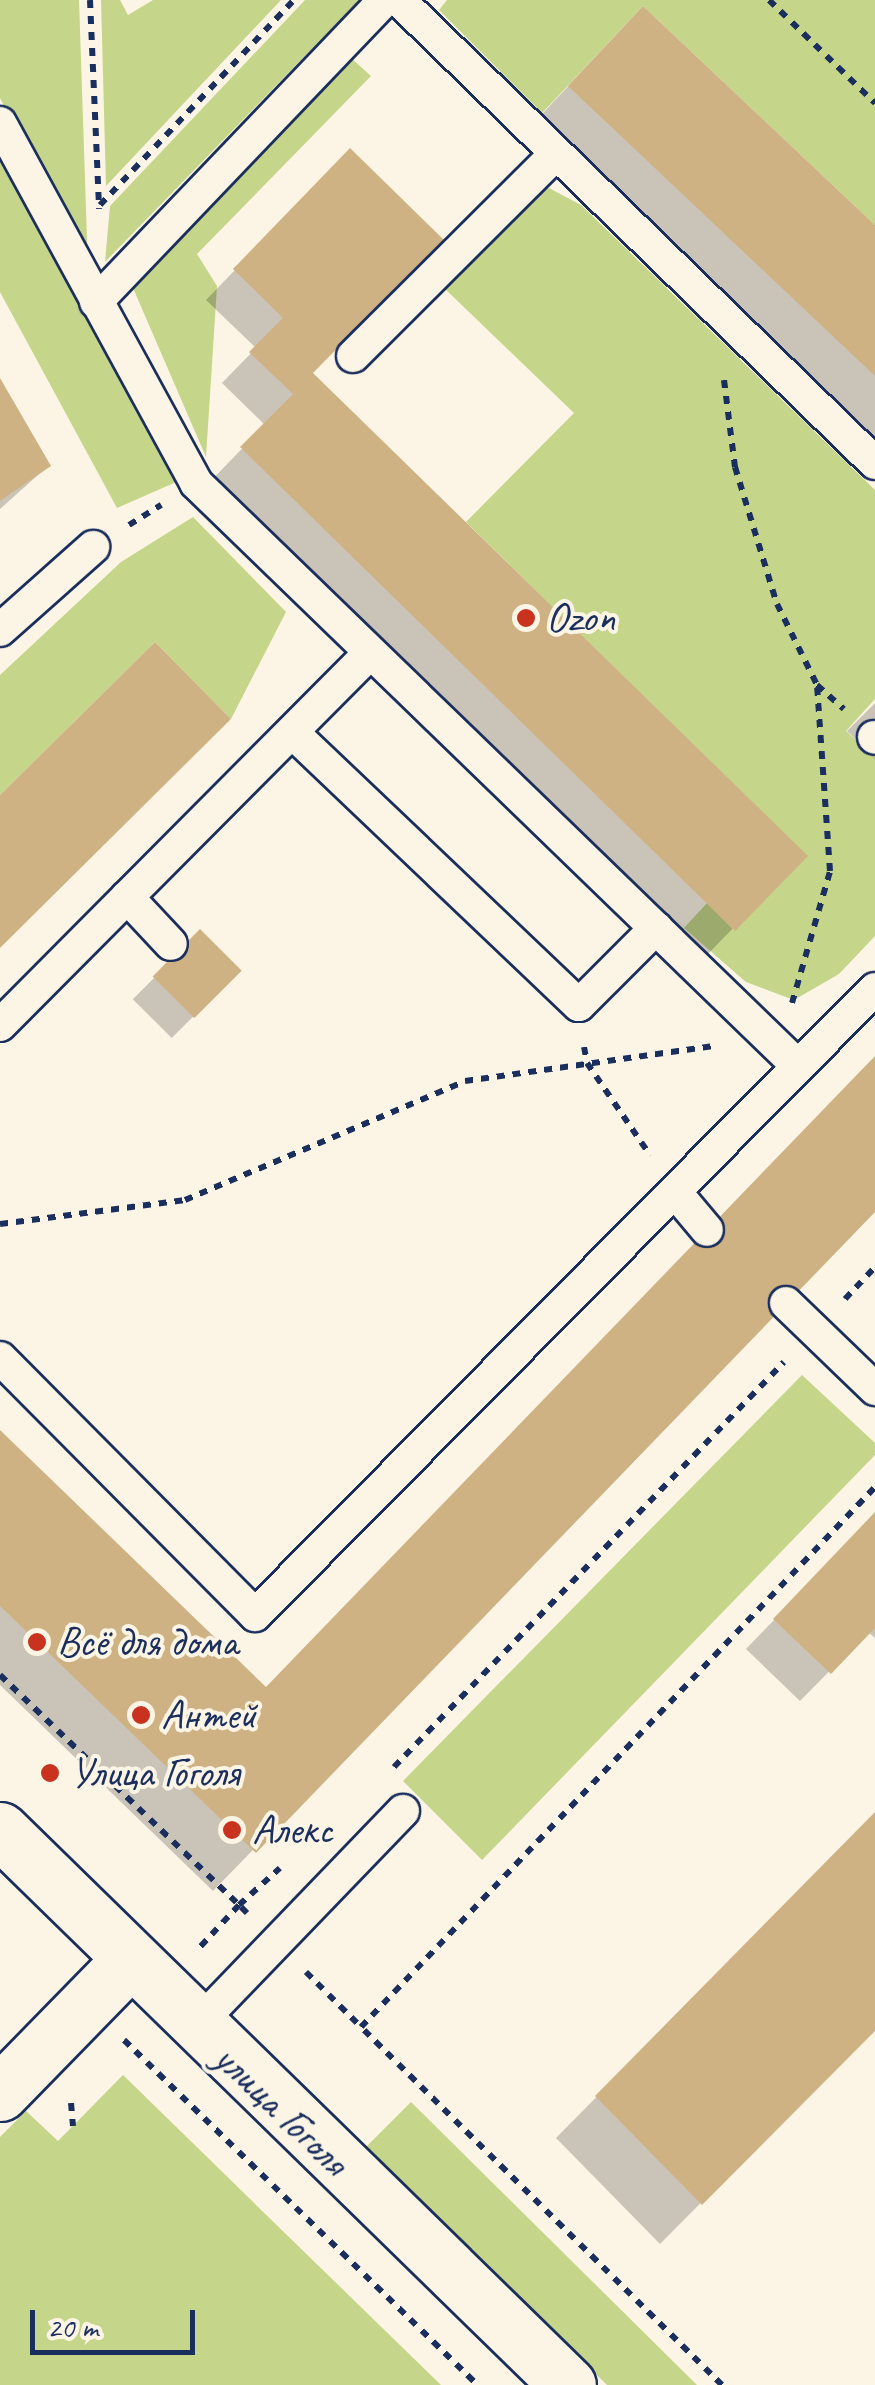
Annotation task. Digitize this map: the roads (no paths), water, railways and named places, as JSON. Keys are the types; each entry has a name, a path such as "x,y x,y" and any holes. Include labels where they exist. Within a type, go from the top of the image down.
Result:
{"street":[{"name":"улица Гоголя","path":"0,1830 195,2027 568,2385"},
{"path":"0,2093 130,1960"}],"lane":[{"path":"96,302 385,0"},
{"path":"400,0 875,463"},
{"path":"0,123 196,482 368,655 798,1066"},
{"path":"353,356 555,155"},
{"path":"0,630 93,548"},
{"path":"0,1025 368,655"},
{"path":"292,732 579,1006 656,928"},
{"path":"127,898 171,944"},
{"path":"0,1358 256,1614 875,989"},
{"path":"676,1193 707,1230"},
{"path":"786,1304 875,1388"},
{"path":"195,2027 403,1810"}],"place":[{"name":"Ozon","path":"526,618"},
{"name":"Всё для дома","path":"37,1642"},
{"name":"Антей","path":"141,1715"},
{"name":"Улица Гоголя","path":"50,1773"},
{"name":"Алекс","path":"232,1830"}]}
